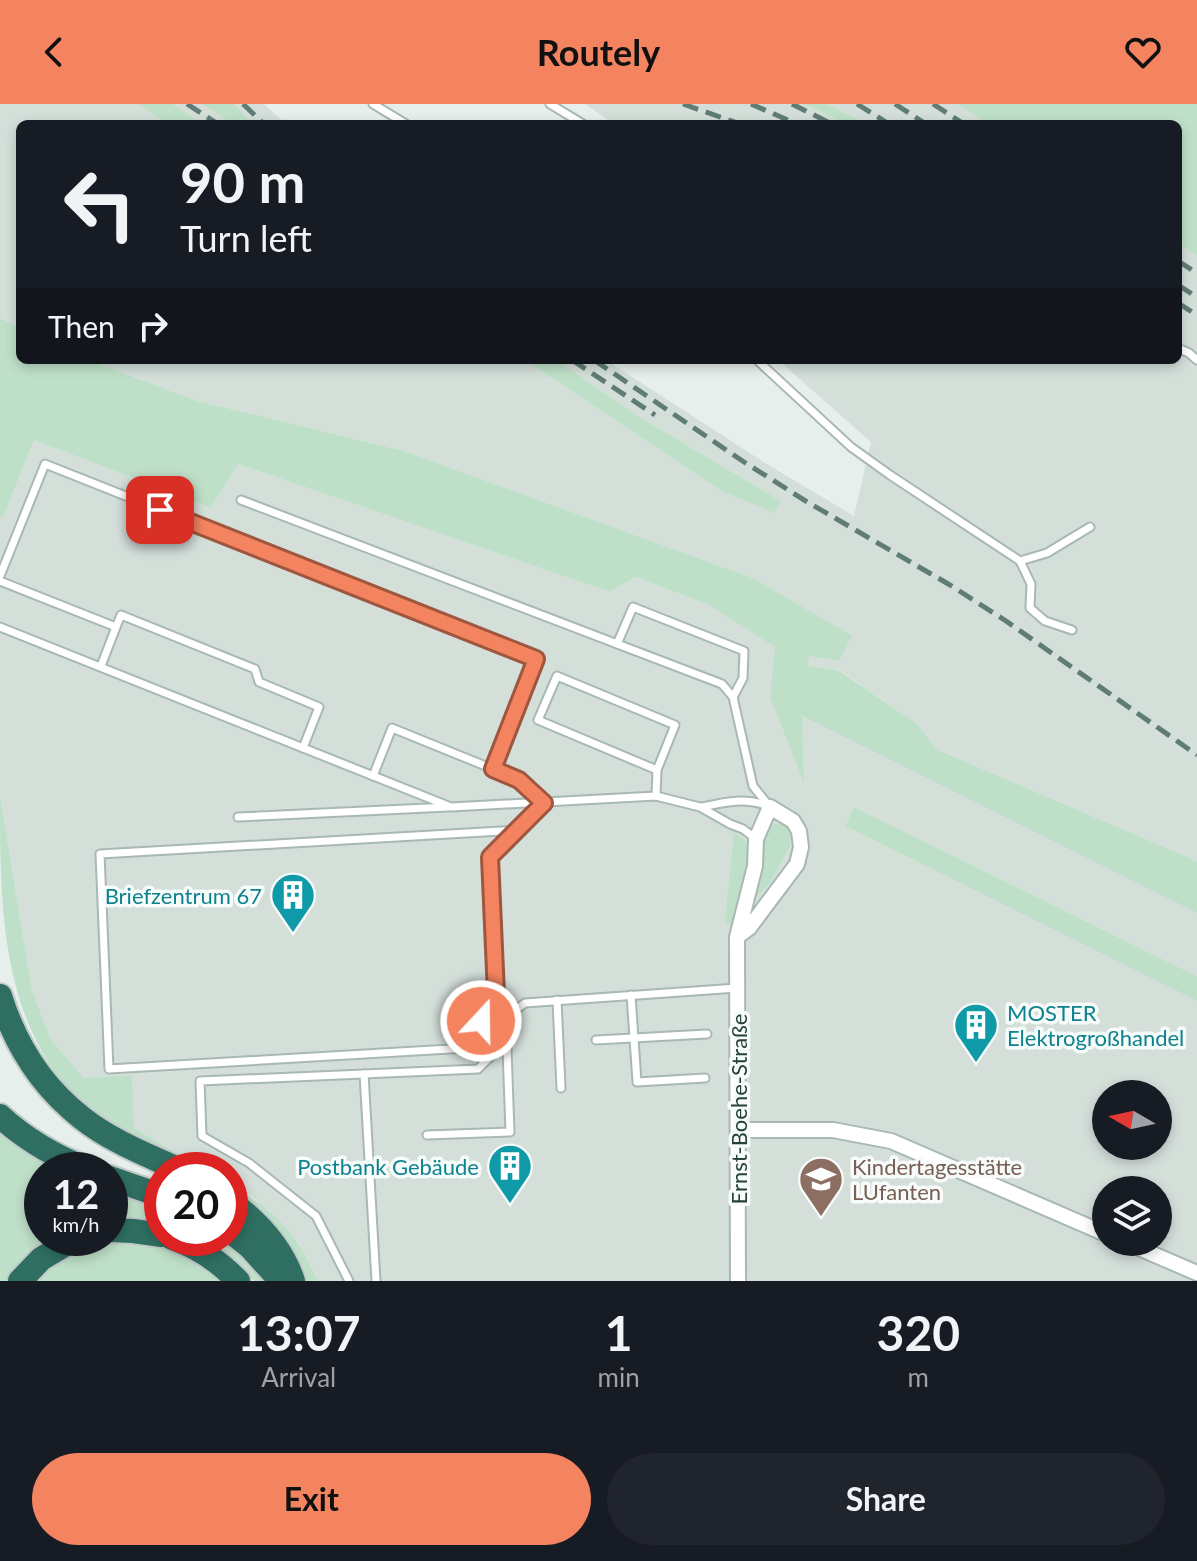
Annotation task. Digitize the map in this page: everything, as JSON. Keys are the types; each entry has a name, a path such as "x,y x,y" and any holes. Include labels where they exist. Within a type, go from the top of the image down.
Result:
{"highway":[{"path":"0,996 18,1042 54,1092 82,1118 144,1153"},
{"path":"0,1116 50,1152"},
{"path":"248,1217 269,1236 288,1264 293,1281"},
{"path":"248,1245 281,1281"},
{"path":"20,1281 46,1256"},
{"path":"209,1256 238,1281"}],"street":[{"name":"Ernst-Boehe-Straße","path":"738,1281 737,937 755,866 756,839 770,807"},
{"path":"737,937 749,928 807,847 793,821 770,807"},
{"path":"738,1130 833,1130 891,1141 1092,1228"},
{"path":"1158,1256 1197,1273"}],"lane":[{"path":"373,104 399,120"},
{"path":"550,104 576,120"},
{"path":"761,364 851,447 1020,561 1031,584 1030,608 1045,621 1072,630"},
{"path":"116,627 0,578 45,464 536,659 493,769"},
{"path":"241,500 722,684 733,697 753,786 770,807"},
{"path":"1020,561 1047,553 1090,527"},
{"path":"617,644 633,607 744,651 743,678 733,697"},
{"path":"101,666 121,615 255,669 259,682 319,707 303,748"},
{"path":"0,627 451,807"},
{"path":"656,796 657,770 675,725 557,676 538,720 657,770"},
{"path":"373,776 392,728 519,780 544,803"},
{"path":"238,817 656,796 700,807 756,839"},
{"path":"700,807 732,800 759,802 770,807"},
{"path":"517,830 100,854 109,1069 467,1048 496,994 490,857 517,830 544,803"},
{"path":"349,1281 316,1216 249,1163 202,1136 200,1081 478,1069 491,1056 506,1017 525,1003 737,988"},
{"path":"631,995 637,1082 705,1078"},
{"path":"557,1000 561,1088"},
{"path":"427,1135 510,1132 506,1017"},
{"path":"596,1040 707,1034"},
{"path":"364,1074 376,1281"}],"shaded area":[{"path":"0,104 138,104 161,120 16,120 16,326 0,318"},
{"path":"173,104 202,104 227,120 197,120"},
{"path":"234,104 264,104 282,120 249,120"},
{"path":"585,104 805,104 838,120 608,120"},
{"path":"827,104 957,104 982,120 859,120"},
{"path":"1182,246 1197,256 1197,861 938,750 916,723 839,670 808,666 804,609 753,578 404,451 198,401 99,364 531,364 721,491 775,512 781,501 638,416 563,364 612,364 765,463 854,516 871,442 783,364 1182,364"},
{"path":"34,440 211,508 238,464 610,592 636,577 709,605 776,647 770,698 803,780 802,716 1197,913 1197,976 854,807 845,826 1197,1001 1197,1281 318,1281 297,1241 248,1194 248,1152 175,1152 134,1128 51,1040 32,990 0,796 0,517"}],"green space":[{"path":"138,104 173,104 197,120 161,120"},
{"path":"202,104 234,104 249,120 227,120"},
{"path":"805,104 827,104 859,120 838,120"},
{"path":"957,104 1197,104 1197,256 1182,246 1182,120 982,120"},
{"path":"0,318 16,326 16,364 99,364 198,401 404,451 753,578 852,636 839,661 809,656 808,666 838,670 916,723 938,750 1197,861 1197,913 802,716 804,783 770,698 775,647 709,605 636,577 610,592 238,464 211,508 34,440 3,517 0,517"},
{"path":"531,364 563,364 638,416 781,501 775,513 721,491"},
{"path":"0,796 32,990 51,1040 84,1078 132,1075 134,1128 175,1152 161,1152 112,1126 86,1107 58,1076 36,1041 21,1003 11,964 1,881"},
{"path":"854,807 1197,976 1197,1001 845,826"},
{"path":"780,823 790,828 790,846 770,883 750,903 761,847 771,825"},
{"path":"734,833 748,845 749,862 731,926 725,921"},
{"path":"0,1133 38,1152 24,1152 24,1256 27,1256 5,1281 0,1281"},
{"path":"128,1193 144,1199 144,1219 128,1218"},
{"path":"248,1196 283,1224 300,1247 318,1281 304,1281 248,1214"},
{"path":"128,1239 144,1241 144,1256 187,1256 226,1281 34,1281 65,1256 128,1256"},
{"path":"226,1256 242,1256 268,1281 254,1281"}],"railway":[{"path":"187,104 212,120"},
{"path":"243,104 260,120"},
{"path":"683,104 729,120"},
{"path":"751,104 788,120"},
{"path":"792,104 824,120"},
{"path":"857,104 883,120"},
{"path":"895,104 920,120"},
{"path":"933,104 958,120"},
{"path":"1182,264 1197,273"},
{"path":"1182,288 1197,297"},
{"path":"1182,306 1197,315"},
{"path":"578,364 655,415"},
{"path":"600,364 744,462 1006,621 1197,755"}],"place":[{"name":"Briefzentrum 67","path":"293,934"},
{"name":"MOSTER Elektrogroßhandel","path":"976,1064"},
{"name":"Postbank Gebäude","path":"510,1205"},
{"name":"Kindertagesstätte LUfanten","path":"821,1218"}],"route":[{"path":"160,510 536,659 493,769 519,780 544,803 490,857 496,994 481,1021"}]}
